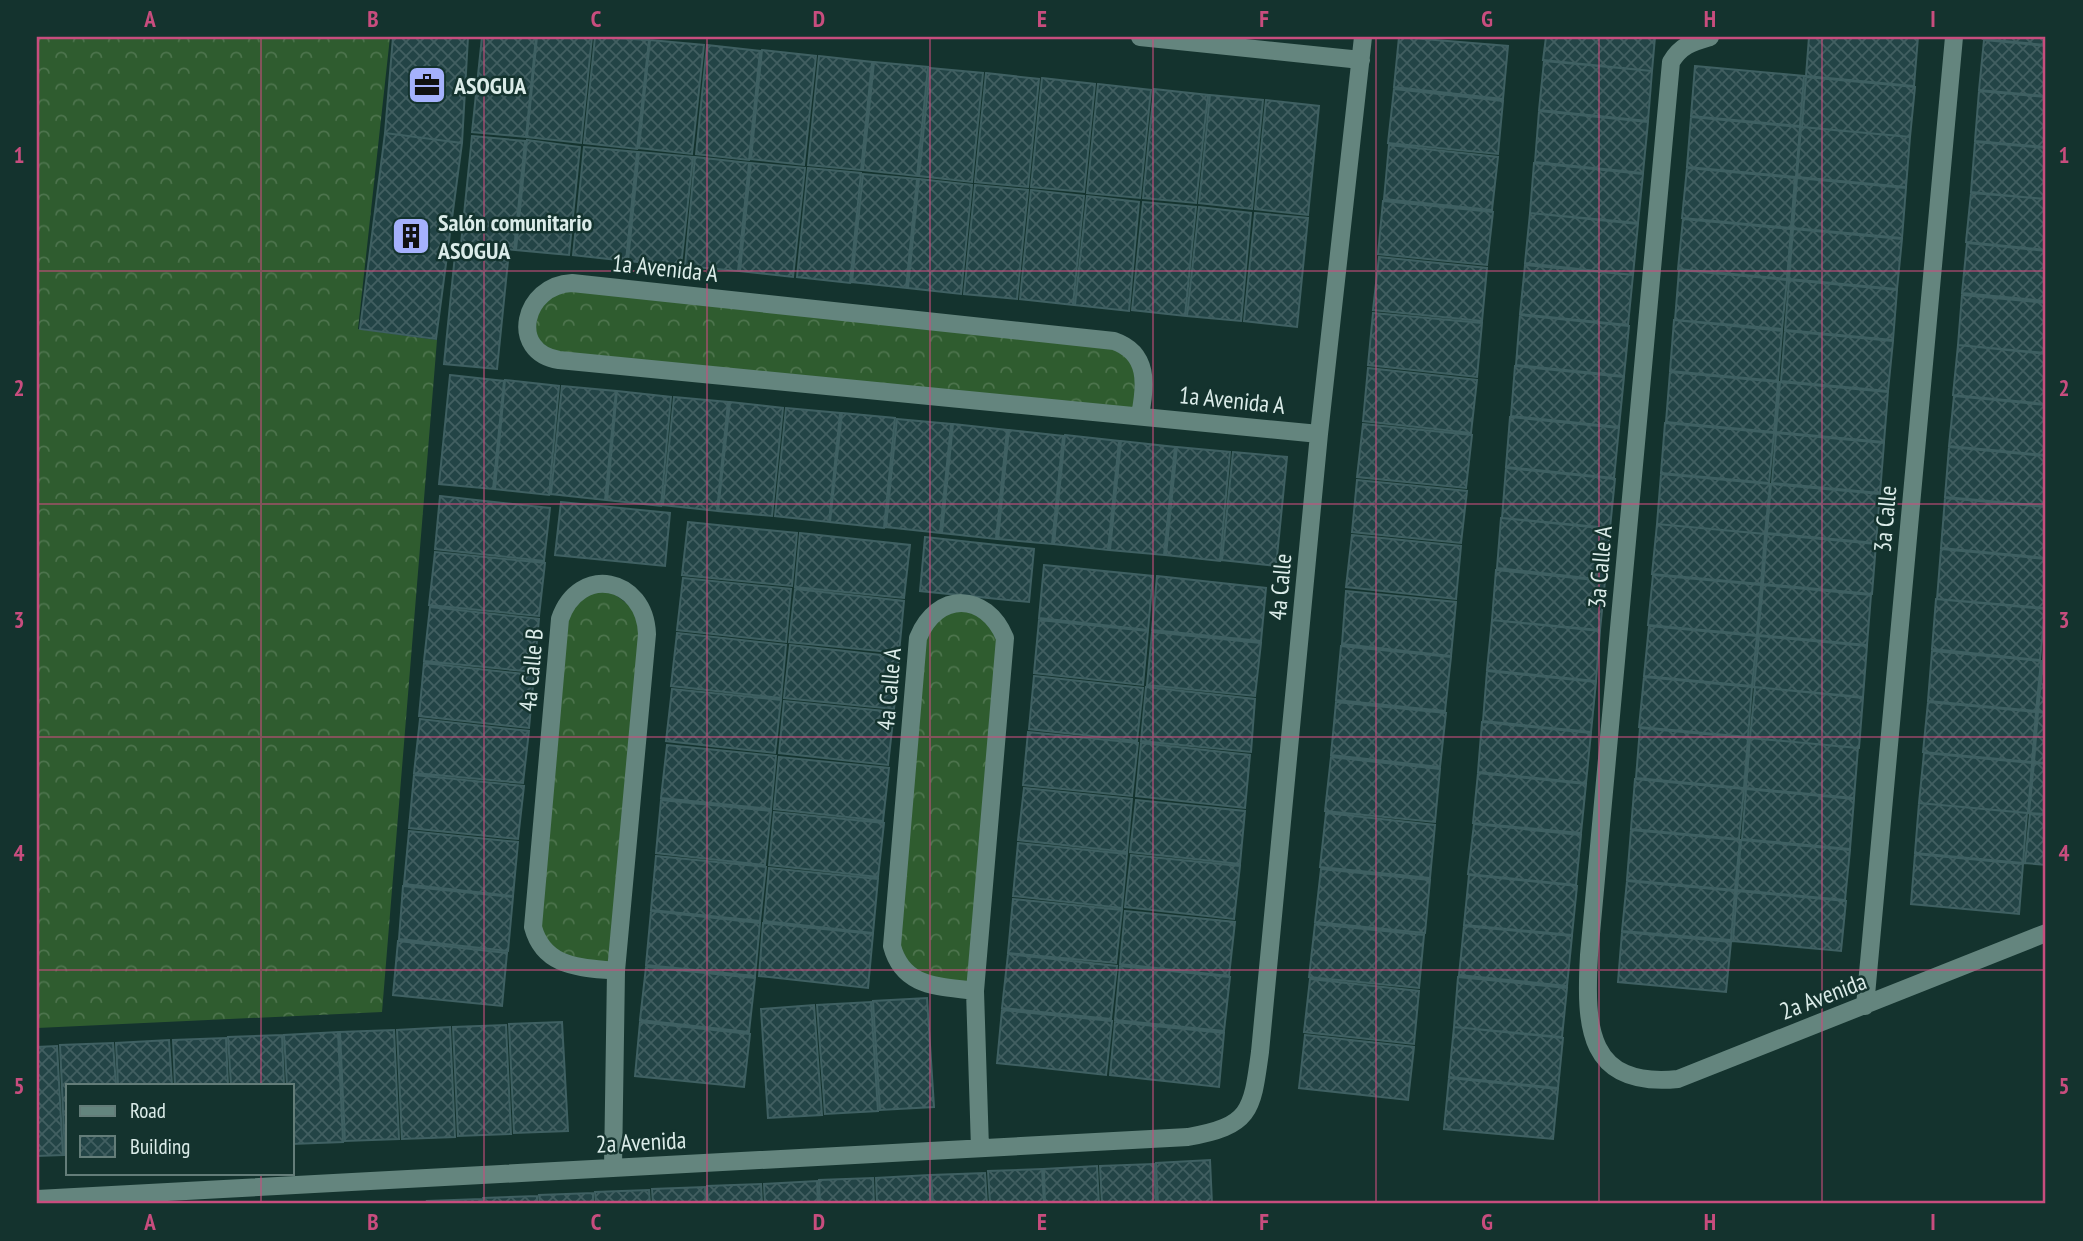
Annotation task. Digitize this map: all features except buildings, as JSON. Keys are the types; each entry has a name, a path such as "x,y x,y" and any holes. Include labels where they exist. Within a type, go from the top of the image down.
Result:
{"street":[{"path":"1140,37 1361,60"},
{"name":"4a Calle","path":"1243,1117 1255,1088 1260,1052 1319,433 1363,37"},
{"name":"3a Calle A","path":"1615,1069 1602,1054 1589,1018 1589,955 1671,62 1678,50 1689,43 1710,37"},
{"name":"3a Calle","path":"1865,1006 1954,37"},
{"name":"1a Avenida A","path":"1140,415 1145,387 1143,368 1132,351 1109,340 572,283 547,289 533,304 528,317 533,344 538,352 554,359 1319,433"},
{"name":"4a Calle B","path":"613,1168 616,971 647,634 646,618 640,604 630,593 616,586 601,584 573,595 564,605 560,619 533,927 537,940 555,961 616,971"},
{"name":"4a Calle A","path":"975,991 913,980 895,959 892,946 918,638 932,614 944,606 960,603 975,605 988,612 999,624 1005,638 975,991 980,1148"},
{"name":"2a Avenida","path":"1615,1069 1630,1078 1651,1082 1678,1079 2046,933"},
{"name":"2a Avenida","path":"37,1199 1188,1137 1220,1132 1243,1117"}],"green space":[{"path":"37,37 390,37 358,329 437,340 382,1012 37,1028"},
{"path":"559,284 1132,351 1140,415 559,360 533,344 541,293"},
{"path":"601,584 646,618 616,971 555,961 534,913 560,619"},
{"path":"960,603 999,624 975,991 927,985 892,946 918,638"}],"place":[{"name":"ASOGUA","path":"427,85"},
{"name":"Salón comunitario ASOGUA","path":"411,236"}]}
